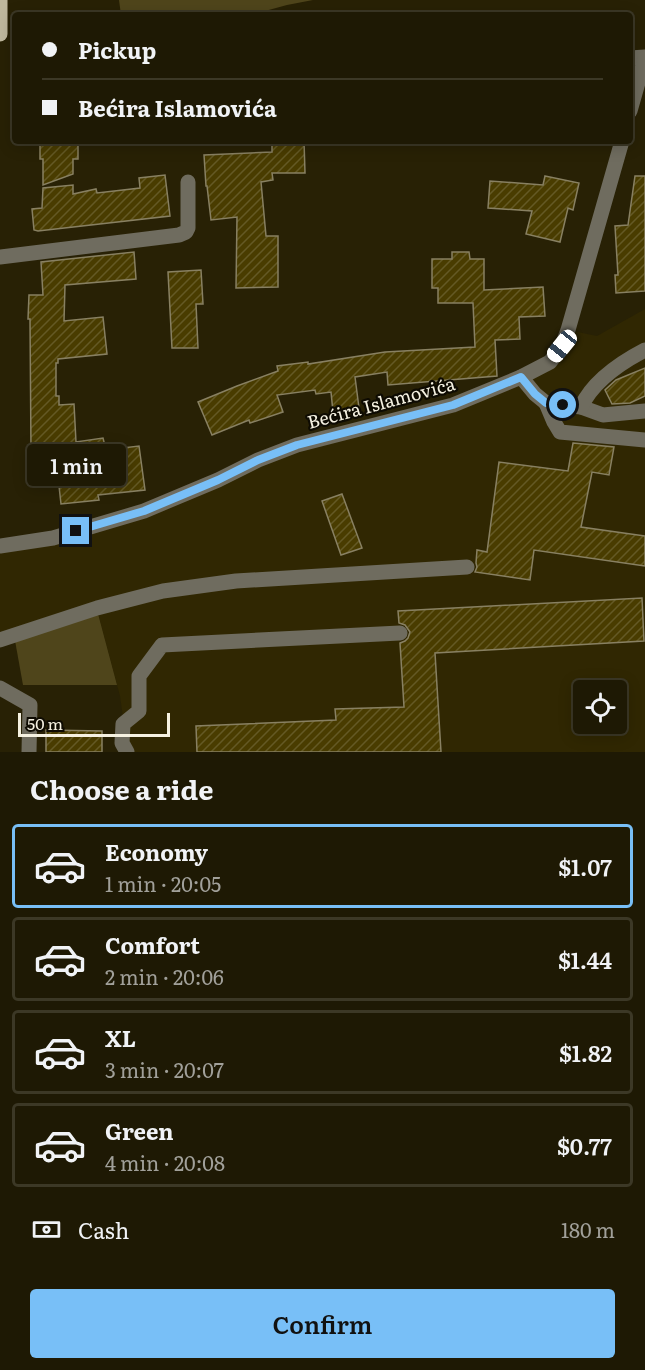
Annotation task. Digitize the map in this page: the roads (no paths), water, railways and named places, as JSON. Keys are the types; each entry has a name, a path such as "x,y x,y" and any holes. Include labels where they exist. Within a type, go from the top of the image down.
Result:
{"main road":[{"path":"0,0 0,34"}],"street":[{"path":"633,100 645,57"},
{"name":"Bećira Islamovića","path":"0,546 53,538 144,511 297,445 453,405 549,363 562,346 568,330 621,144"},
{"path":"0,257 179,235 186,232 188,228 188,182"},
{"path":"581,407 586,396 625,360 645,350"},
{"path":"521,377 546,403 560,432 645,440"},
{"path":"546,403 581,407 603,415 645,411"},
{"path":"0,640 97,608 163,591 236,581 467,567"},
{"path":"127,752 122,743 123,724 139,711 139,676 162,645 400,633"},
{"path":"0,688 30,705 29,752"}]}
